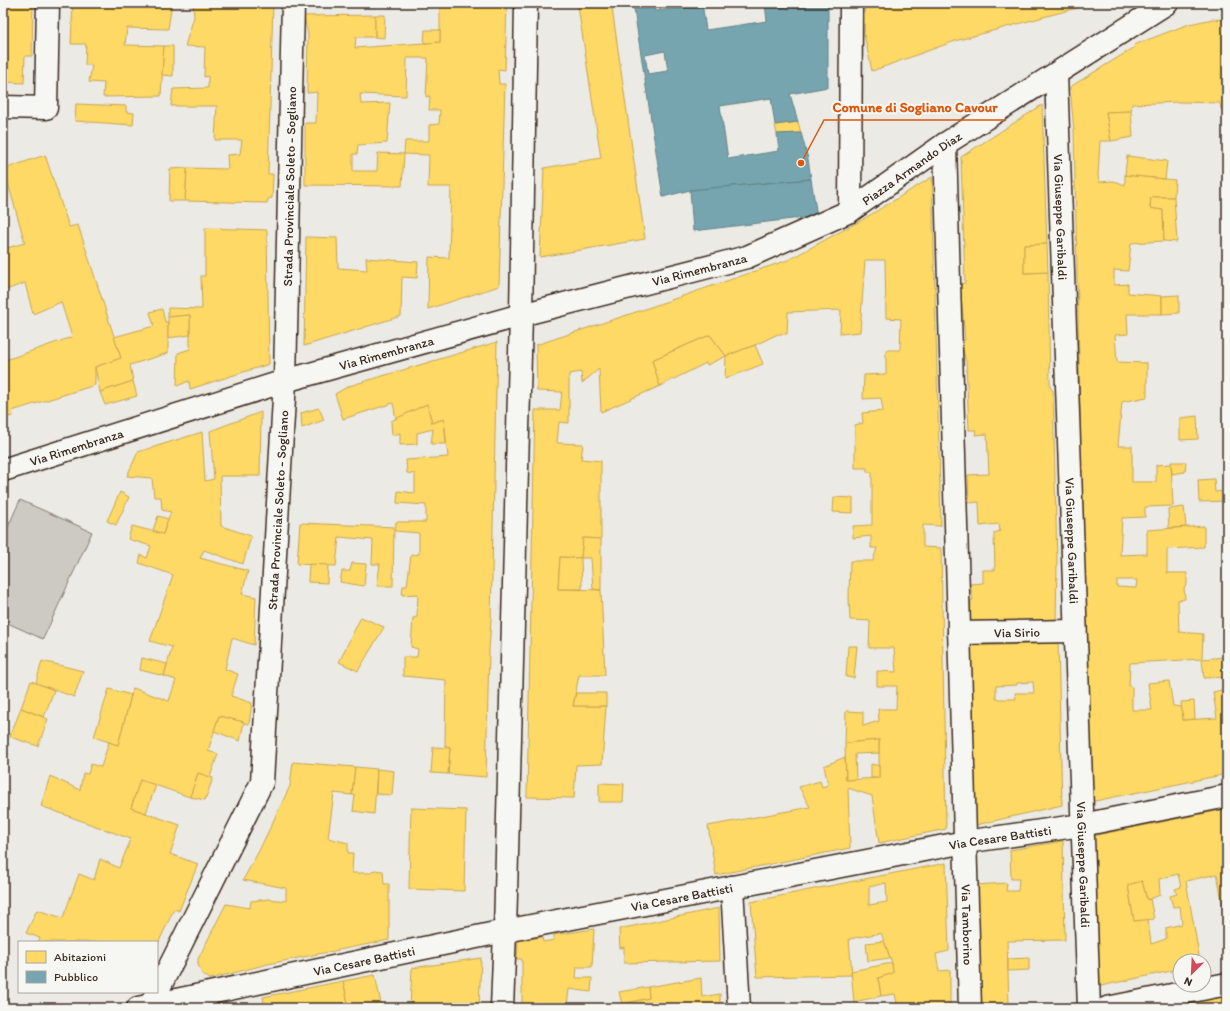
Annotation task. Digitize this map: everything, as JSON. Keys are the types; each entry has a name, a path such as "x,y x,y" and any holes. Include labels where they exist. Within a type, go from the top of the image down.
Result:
{"street":[{"path":"3,108 46,108 48,3"},
{"name":"Strada Provinciale Soleto - Sogliano","path":"158,984 262,782 286,381 293,3"},
{"path":"502,1008 521,315 526,3"},
{"path":"850,3 850,211"},
{"name":"Piazza Armando Diaz","path":"772,246 850,211 945,144 1167,3"},
{"name":"Via Giuseppe Garibaldi","path":"1056,74 1089,1008"},
{"name":"Via Tamborino","path":"945,144 970,1008"},
{"name":"Via Rimembranza","path":"3,470 286,381 521,315 747,257 772,246"},
{"name":"Via Sirio","path":"959,633 1075,631"},
{"name":"Via Cesare Battisti","path":"146,1007 505,931 965,842 1082,825 1227,796"},
{"path":"732,887 739,1008"},
{"path":"1107,1008 1227,984"},
{"name":"Strada Provinciale Soleto - Sogliano","path":"146,1007 153,993"}],"shaded area":[{"path":"20,500 92,532 43,639 3,621 3,538"}],"building: Abitazioni":[{"path":"3,3 33,3 32,56 25,56 24,83 3,82"},
{"path":"73,3 172,3 168,29 127,28 125,45 164,46 161,96 103,97 104,83 89,82 92,65 85,65 86,44 71,44"},
{"path":"193,3 273,3 268,174 273,174 272,198 268,199 267,203 185,201 187,168 228,169 227,155 240,154 242,140 215,140 217,106 171,106 173,89 208,88 208,76 204,77 205,47 185,46 194,17"},
{"path":"330,3 330,5 309,4"},
{"path":"440,3 507,3 505,70 498,69 499,84 505,84 499,286 428,309 429,257 449,258 451,187 428,187 429,155 404,154 402,186 305,185 305,123 316,123 317,92 307,93 308,35 304,16 375,15 375,37 356,37 355,48 440,42","holes":["407,58 428,58 426,97 430,96 429,110 440,110 439,124 429,125 429,141 405,141 404,154 378,153 377,171 353,171 353,154 357,154 358,145 387,143 390,103 361,104 360,94 406,96"]},
{"path":"545,3 613,3 612,8"},
{"path":"865,3 1095,3 955,41 872,71 864,34"},
{"path":"578,6 612,8 645,239 540,257 544,168 601,158"},
{"path":"375,15 385,15 384,38 375,37"},
{"path":"1213,19 1227,20 1227,109 1221,109 1220,103 1180,102 1132,104 1131,111 1106,112 1111,141 1100,141 1098,175 1099,182 1114,181 1125,185 1125,175 1175,180 1174,197 1151,197 1150,208 1163,210 1164,241 1131,243 1128,271 1114,270 1114,285 1128,284 1128,293 1162,296 1162,314 1127,314 1128,334 1115,335 1117,362 1147,363 1147,397 1122,402 1118,446 1132,446 1132,482 1156,482 1156,465 1171,464 1173,506 1145,507 1145,517 1122,518 1120,555 1147,554 1147,530 1204,526 1204,547 1167,549 1167,573 1187,573 1187,585 1184,588 1185,599 1178,600 1179,632 1203,634 1202,659 1130,663 1129,686 1132,687 1132,710 1152,710 1148,683 1169,681 1173,706 1182,707 1183,720 1217,718 1213,692 1227,689 1227,774 1090,802 1089,687 1082,503 1074,131 1070,87 1135,47 1134,45 1189,24","holes":["1117,580 1137,580 1136,588 1117,587"]},
{"path":"425,30 440,30 440,42 424,43"},
{"path":"164,46 173,46 173,76 162,75"},
{"path":"76,104 126,106 126,112 134,113 133,125 75,121"},
{"path":"1042,105 1047,244 1024,245 1024,273 1048,272 1050,387 1053,391 1057,563 1056,624 970,625 971,600 973,600 970,584 983,583 983,570 995,570 994,533 1000,531 999,524 980,526 979,502 969,503 968,475 989,474 987,434 975,435 976,430 969,430 966,362 961,342 965,340 962,304 961,301 959,301 959,284 965,283 961,157"},
{"path":"1131,111 1133,137 1111,141 1106,112"},
{"path":"798,122 801,133 777,134 775,125"},
{"path":"45,155 69,227 78,225 121,358 95,367 95,385 12,411 13,416 3,418 3,361 72,337 61,302 33,314 25,283 3,291 3,249 25,243 4,169"},
{"path":"1127,156 1167,161 1165,179 1125,175"},
{"path":"187,168 185,201 169,201 170,169"},
{"path":"932,177 941,526 923,525 923,547 941,548 946,829 879,843 872,796 848,788 850,848 716,875 708,826 810,807 799,787 820,781 822,787 828,785 824,766 845,757 846,780 879,778 879,740 845,743 846,711 863,712 863,726 879,721 878,709 896,709 897,686 877,686 877,671 896,672 894,648 869,648 870,621 850,620 849,598 850,561 873,561 877,548 871,548 871,536 853,538 853,526 872,525 872,472 867,472 867,468 855,468 855,425 863,423 862,413 883,411 881,398 863,399 864,375 886,374 886,350 900,350 901,319 886,318 885,260 865,260 860,332 840,334 841,310 788,312 787,334 778,334 726,356 710,335 652,360 660,386 601,412 599,369 582,383 581,372 569,374 569,423 559,422 557,443 583,444 581,459 601,461 601,539 583,538 581,558 560,557 558,589 601,590 605,675 579,675 573,706 606,706 602,764 576,765 574,798 527,797 535,410 560,410 562,392 537,391 536,345 788,260 862,220"},
{"path":"1151,197 1174,197 1177,242 1164,241 1163,210 1150,208"},
{"path":"205,228 267,230 269,364 190,389 189,381 177,386 178,353 190,349 190,315 168,317 168,308 202,309 201,276 205,276"},
{"path":"306,237 337,238 338,268 367,270 366,258 418,262 417,278 402,277 401,316 304,346"},
{"path":"1047,244 1048,272 1024,273 1024,245"},
{"path":"1179,295 1179,313 1162,314 1162,296"},
{"path":"162,309 165,322 168,322 168,353 130,365 133,381 100,392 95,367 121,358 114,337 154,326 150,312"},
{"path":"190,315 190,335 168,338 168,317"},
{"path":"710,335 726,356 707,365 706,363 660,386 652,360"},
{"path":"497,342 486,777 448,774 450,748 445,746 446,680 403,676 403,657 417,657 418,649 411,647 413,618 417,617 418,594 402,595 403,586 407,586 411,555 419,554 419,533 395,531 396,522 426,522 426,505 397,503 398,491 415,493 415,474 407,473 406,460 448,457 444,419 432,423 427,404 396,419 393,403 343,419 335,394 349,386"},
{"path":"755,345 763,364 725,379 726,356"},
{"path":"133,381 137,396 105,405 100,392"},
{"path":"427,404 432,423 444,419 446,444 431,444 433,429 417,433 417,444 400,445 400,433 392,435 391,421"},
{"path":"319,408 324,420 302,428 301,413"},
{"path":"261,412 260,476 220,476 221,526 251,536 243,564 204,550 200,558 248,571 242,594 256,597 254,645 232,638 225,669 238,674 231,696 252,703 249,724 219,716 208,751 218,754 210,777 198,773 190,797 140,780 131,808 180,825 170,854 198,864 179,911 174,909 158,944 158,941 38,941 40,938 26,933 37,910 63,918 79,874 94,880 100,859 119,868 131,839 41,806 50,776 80,790 83,773 88,774 91,764 101,767 109,742 118,745 133,688 169,701 176,680 164,676 172,647 150,641 173,575 139,563 141,555 147,558 151,546 128,539 132,526 163,534 171,512 162,510 161,497 154,497 152,478 127,476 138,452 202,432 205,481 214,479 210,431"},
{"path":"1197,416 1198,439 1180,440 1180,418"},
{"path":"1171,462 1186,462 1185,472 1172,474"},
{"path":"1214,479 1215,492 1224,491 1224,501 1199,502 1198,480"},
{"path":"120,492 129,497 116,525 107,521"},
{"path":"834,497 853,498 853,513 833,512"},
{"path":"1184,507 1186,527 1169,528 1168,509"},
{"path":"158,516 168,519 163,534 153,530"},
{"path":"300,523 394,527 393,586 377,586 380,564 372,564 373,540 339,537 336,566 297,564"},
{"path":"583,538 601,539 601,590 593,589 591,558 581,558"},
{"path":"560,557 581,558 582,589 558,589"},
{"path":"352,563 366,564 364,586 340,582 342,571 350,571"},
{"path":"309,564 328,565 327,583 308,582"},
{"path":"1227,615 1227,629 1225,629 1224,616"},
{"path":"361,617 384,627 358,671 339,662"},
{"path":"1058,643 1062,805 976,825 971,646","holes":["1033,682 1034,693 1015,693 1016,699 996,699 996,686 1017,685 1017,683"]},
{"path":"848,646 857,646 854,678 846,677"},
{"path":"1227,657 1227,677 1204,678 1202,659"},
{"path":"142,658 167,664 164,676 140,670"},
{"path":"42,661 83,671 74,697 36,683"},
{"path":"31,681 54,690 44,717 21,708"},
{"path":"109,689 131,695 118,745 94,737"},
{"path":"576,693 606,693 606,706 573,706"},
{"path":"1194,701 1195,719 1183,720 1181,702"},
{"path":"21,708 48,719 38,746 10,737"},
{"path":"219,716 244,722 240,741 214,731"},
{"path":"879,740 879,753 855,754 856,779 846,780 845,743"},
{"path":"433,747 450,748 448,774 431,773"},
{"path":"293,762 355,767 352,795 334,793 328,838 348,843 348,853 353,853 352,873 371,873 374,870 383,871 384,884 389,884 389,940 268,964 210,979 202,974 198,964 198,959 226,904 250,908 251,901 269,899 286,901 286,888 243,880 259,851 290,786"},
{"path":"871,764 879,766 879,778 871,778"},
{"path":"355,767 377,769 374,814 353,811 355,795 352,795"},
{"path":"377,769 394,771 392,795 376,794"},
{"path":"198,773 213,778 205,800 190,797"},
{"path":"140,780 156,785 146,813 131,808"},
{"path":"599,783 624,784 623,802 599,802"},
{"path":"411,808 466,810 464,891 409,889"},
{"path":"1227,809 1227,927 1217,874 1186,881 1199,953 1172,953 1172,971 1096,987 1092,836","holes":["1178,874 1181,887 1175,889 1177,894 1170,896 1173,907 1180,906 1182,924 1166,928 1166,939 1151,944 1148,919 1134,921 1128,885 1142,881 1147,900 1160,895 1159,879"]},
{"path":"1063,841 1065,940 1007,941 1009,1005 980,1008 976,885 1007,883 1006,891 1018,891 1019,879 1011,879 1010,850"},
{"path":"946,863 949,951 936,954 939,971 950,970 950,1008 898,1008 895,994 881,996 878,978 893,973 892,963 881,933 849,939 852,975 757,977 751,902","holes":["886,883 887,902 869,905 869,887"]},
{"path":"1142,881 1147,900 1150,899 1154,919 1134,921 1128,885"},
{"path":"719,908 720,961 624,963 624,947 620,948 619,929"},
{"path":"594,929 592,967 577,967 576,978 592,978 591,992 569,989 567,1006 590,1008 522,1008 522,959 517,959 518,941 542,937 543,942 554,940 554,935"},
{"path":"884,941 890,958 868,961 866,943"},
{"path":"481,958 479,1008 410,1008 412,968"},
{"path":"1029,958 1029,970 1008,971 1008,959"},
{"path":"892,963 893,973 878,978 881,996 854,1002 851,971"},
{"path":"375,975 382,1008 349,1008 343,981"},
{"path":"701,978 702,997 720,994 720,1008 606,1008 649,998 648,987"},
{"path":"343,981 349,1008 265,1008 263,997"},
{"path":"648,987 649,998 622,1004 619,992"},
{"path":"1227,992 1227,1008 1150,1008"}],"building: Pubblico":[{"path":"633,3 653,3 655,11 680,8 679,3 702,3 706,30 767,21 765,3 828,3 828,87 790,94 798,122 775,125 771,98 720,106 728,159 779,151 777,134 801,133 808,159 811,179 690,190 663,197","holes":["665,51 668,71 648,74 645,55"]},
{"path":"811,179 817,216 693,231 690,190"}],"place":[{"name":"Comune di Sogliano Cavour","path":"801,163"}]}
